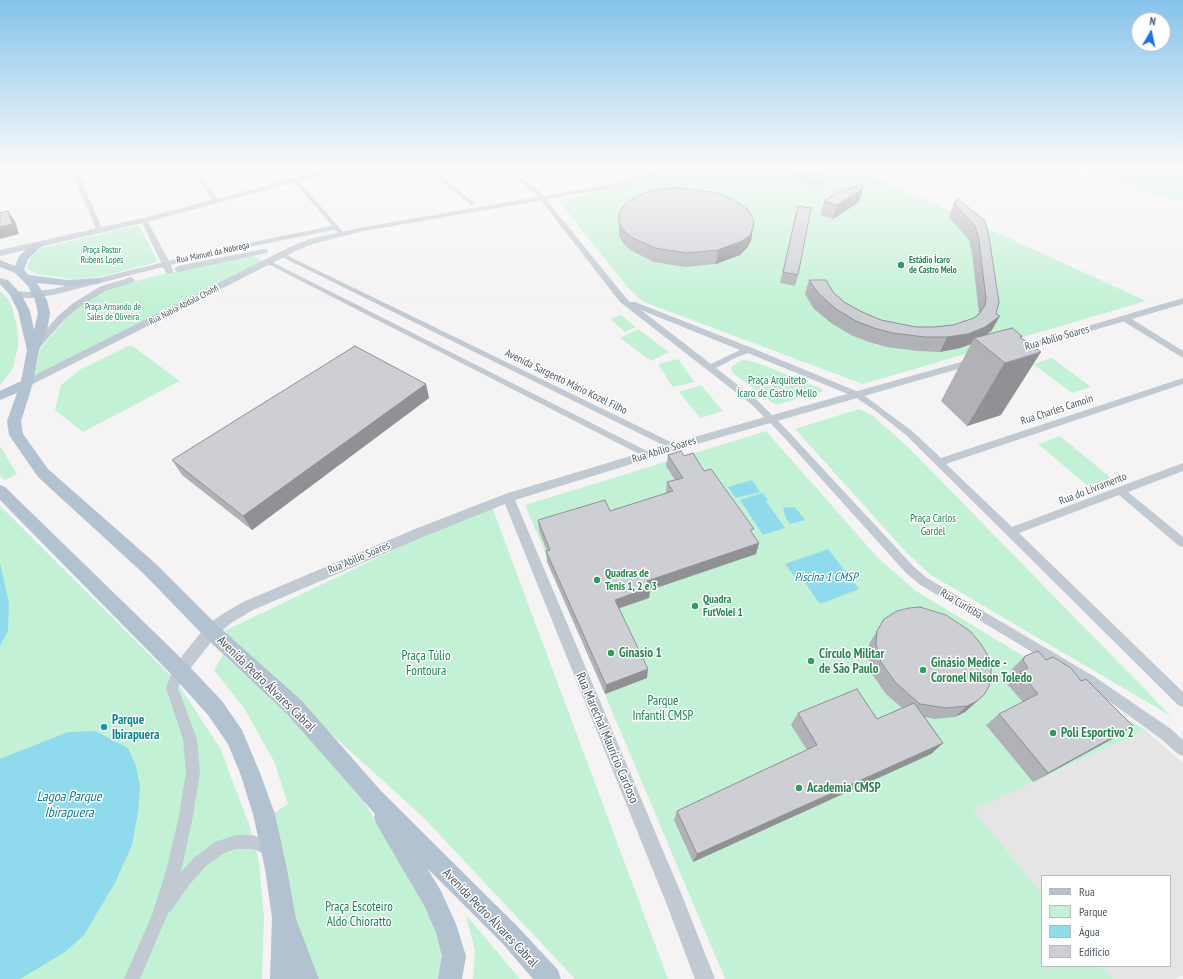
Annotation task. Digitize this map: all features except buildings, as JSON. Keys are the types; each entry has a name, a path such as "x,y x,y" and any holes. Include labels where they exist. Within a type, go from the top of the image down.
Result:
{"main road":[{"path":"0,253 170,214"},
{"path":"33,350 42,326 44,313 38,294 22,274 23,258 38,245"},
{"path":"0,264 22,274 68,283 98,280"},
{"path":"0,281 4,282 14,294 24,311 33,350"},
{"name":"Avenida Pedro Álvares Cabral","path":"33,350 27,383 14,421 16,435 43,473 150,569 211,631 295,708 374,798 510,935 548,979"},
{"name":"Rua Nabia Abdala Chohfi","path":"0,396 27,383"},
{"path":"0,491 180,670 215,708 235,737 250,773 259,800 271,850 284,918 307,979"},
{"path":"374,798 433,899 448,932 454,956 450,979"},
{"path":"282,979 284,918"}],"street":[{"path":"93,214 100,231"},
{"path":"324,214 338,230"},
{"name":"Rua Manuel da Nóbrega","path":"386,222 426,214"},
{"name":"Rua Manuel da Nóbrega","path":"33,350 61,318 88,297 102,290 167,267 273,240 436,214"},
{"name":"Rua Curitiba","path":"555,214 623,300 754,402 899,559 923,580 1091,682 1166,734 1183,749"},
{"path":"144,220 167,267"},
{"name":"Rua Manuel da Nóbrega","path":"282,255 338,230"},
{"path":"273,240 264,251 265,258 268,262 648,455"},
{"name":"Rua Manuel da Nóbrega","path":"14,294 38,294 98,280 264,251"},
{"name":"Rua Nabia Abdala Chohfi","path":"27,383 282,255"},
{"name":"Avenida Sargento Mário Kozel Filho","path":"282,255 674,447"},
{"path":"623,300 858,395 876,407 909,433 1183,701"},
{"name":"Rua Abílio Soares","path":"1004,353 1183,301"},
{"path":"1124,318 1183,355"},
{"path":"434,346 449,337"},
{"path":"710,368 729,357 749,350"},
{"name":"Rua Abílio Soares","path":"180,670 211,631 226,619 248,606 418,533 508,498 674,447 988,357"},
{"name":"Rua Charles Camoin","path":"938,462 1183,381"},
{"name":"Rua do Livramento","path":"1010,532 1183,467"},
{"path":"1120,491 1183,543"},
{"name":"Rua Marechal Maurício Cardoso","path":"508,498 676,905 705,979"},
{"path":"132,979 160,916 174,871 186,816 193,772 190,739 172,688 176,676 180,670"},
{"path":"160,916 184,880 200,862 220,847 236,842 253,842 271,850"}],"shaded area":[{"path":"1145,730 1183,763 1183,975 1175,979 1113,979 1103,967 1171,967 1171,875 1041,875 1041,893 972,810"}],"green space":[{"path":"569,214 956,214 1146,301 863,384 644,302 629,289"},
{"name":"Praça Pastor Rubens Lopes","path":"139,225 158,262 98,277 73,279 36,274 27,268 31,257 41,248"},
{"name":"Praça Armando de Sales de Oliveira","path":"252,255 259,258 262,263 34,377 40,349 71,313 103,291 150,277"},
{"path":"0,291 8,299 12,307 17,327 18,347 13,368 0,386"},
{"path":"621,315 636,327 625,332 610,319"},
{"path":"638,329 669,352 651,361 620,338"},
{"path":"131,345 180,381 83,432 55,410 61,385 81,369"},
{"path":"1052,358 1091,387 1072,393 1033,364"},
{"path":"678,359 694,382 673,387 658,364"},
{"name":"Praça Arquiteto Ícaro de Castro Mello","path":"743,360 766,366 822,389 823,391 779,404 774,404 733,373 731,369 733,365"},
{"path":"701,385 723,411 700,418 679,392"},
{"name":"Praça Carlos Gardel","path":"859,409 873,416 909,448 1171,716 931,575 906,552 795,429"},
{"name":"Círculo Militar de São Paulo","path":"766,431 878,558 916,591 1145,730 973,810 1041,893 1041,967 1103,967 1113,979 725,979 525,505"},
{"path":"1060,436 1111,478 1088,486 1038,444"},
{"path":"0,446 17,474 5,480 0,476"},
{"name":"Parque Ibirapuera","path":"0,506 176,681 220,748 249,824 259,862 264,917 262,979 0,979"},
{"name":"Praça Túlio Fontoura","path":"492,507 668,979 575,979 423,817 220,633 417,539"},
{"name":"Praça Escoteiro Aldo Chioratto","path":"223,655 287,713 363,800 425,903 445,958 440,979 316,979 290,910 269,816 288,804 274,761 244,708 214,670"},
{"path":"466,915 520,979 473,979 475,951"}],"water":[{"path":"752,480 760,492 736,498 728,487"},
{"path":"762,493 785,528 763,535 740,500"},
{"path":"795,507 805,520 790,524 786,518 783,508"},
{"name":"Piscina 1 CMSP","path":"828,549 859,589 820,604 803,580 798,581 785,564"},
{"path":"0,563 9,603 8,631 0,646"},
{"name":"Lagoa Parque Ibirapuera","path":"95,731 128,748 136,766 140,786 138,812 132,845 115,883 84,935 65,952 20,979 0,979 0,759 68,732"}],"place":[{"name":"Estádio Ícaro de Castro Melo","path":"901,265"},
{"name":"Quadras de Tenis 1, 2 e 3","path":"597,580"},
{"name":"Quadra FutVolei 1","path":"695,606"},
{"name":"Ginasio 1","path":"611,653"},
{"name":"Círculo Militar de São Paulo","path":"811,661"},
{"name":"Ginásio Medice - Coronel Nilson Toledo","path":"923,670"},
{"name":"Parque Ibirapuera","path":"104,727"},
{"name":"Poli Esportivo 2","path":"1053,733"},
{"name":"Academia CMSP","path":"799,788"}],"park label":[{"name":"Parque Infantil CMSP","path":"663,708"}]}
